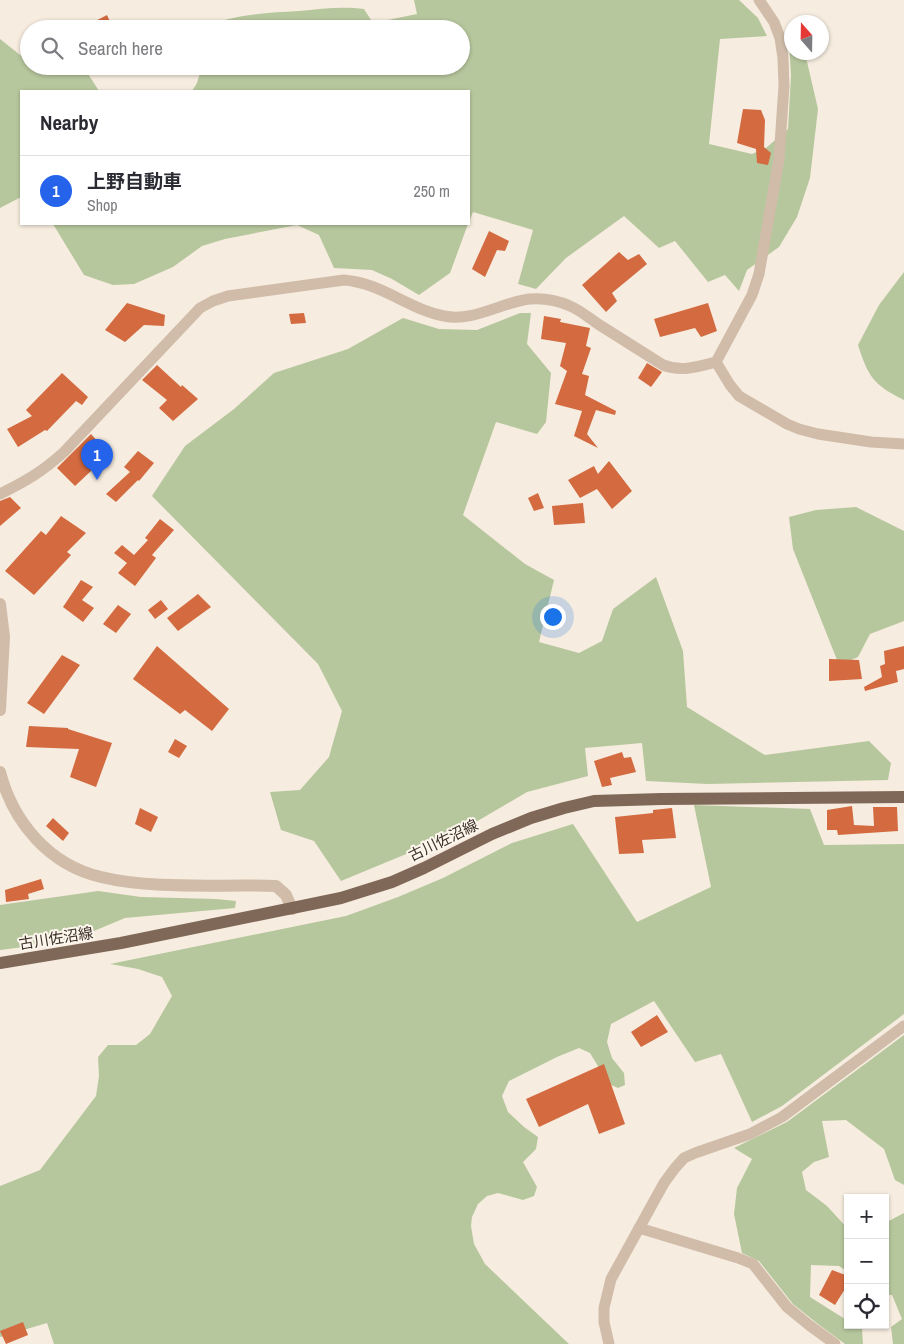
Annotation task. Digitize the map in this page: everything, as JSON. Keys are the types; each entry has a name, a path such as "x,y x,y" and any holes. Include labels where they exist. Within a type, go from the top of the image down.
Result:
{"main road":[{"name":"古川佐沼線","path":"0,963 112,945 341,898 392,882 492,834 531,818 594,801 904,796"}],"street":[{"path":"0,494 30,480 45,469 64,452 200,308 228,296 344,280 358,281 372,285 433,314 456,318 468,317 520,301 544,299 570,306 663,365 673,369 685,369 716,362 752,295 759,274 779,159 784,86 783,58 780,38 774,22 759,0"},
{"path":"716,362 739,396 799,429 818,434 871,442 904,444"},
{"path":"0,607 4,637 0,710"},
{"path":"0,772 4,787 23,825 39,843 73,867 99,877 126,882 276,886 286,895 292,909"},
{"path":"609,1344 604,1322 604,1308 611,1280 664,1183 684,1158 750,1134 782,1117 904,1026"},
{"path":"639,1228 753,1264 787,1307 835,1344"}],"green space":[{"path":"414,0 739,0 758,18 767,36 720,39 709,144 752,154 766,148 788,129 790,60 807,60 818,109 810,178 797,217 779,247 747,270 739,291 725,275 708,282 675,241 659,248 624,216 566,258 536,289 518,284 533,230 473,212 470,220 470,90 193,90 199,75 470,75 470,20 388,20 417,14"},
{"path":"364,9 371,20 224,20 248,15"},
{"path":"0,39 20,55 20,75 89,75 98,90 20,90 20,198 0,208"},
{"path":"54,225 297,225 225,239 202,246 173,267 134,284 113,285 84,275"},
{"path":"297,225 468,225 450,273 419,295 372,270 334,268 319,235"},
{"path":"904,272 904,400 878,384 865,365 858,345 879,305"},
{"path":"520,313 531,313 527,344 551,373 546,422 537,434 496,422 463,515 525,564 554,580 539,642 579,653 602,641 613,609 656,577 683,651 687,707 765,755 869,741 891,763 888,780 708,784 646,781 642,743 585,748 588,776 527,792 457,833 341,881 314,841 281,830 270,792 300,790 329,757 342,711 318,664 152,496 185,446 234,409 274,373 348,349 403,318 439,329 477,330"},
{"path":"856,507 904,531 904,621 870,634 858,657 839,665 793,549 789,517 816,510"},
{"path":"694,805 810,809 824,845 904,844 904,1014 782,1106 752,1122 721,1054 695,1062 654,1001 611,1024 607,1042 612,1058 624,1073 625,1085 618,1088 609,1084 590,1053 579,1048 509,1081 502,1096 508,1112 538,1137 536,1149 523,1162 537,1187 534,1196 523,1200 498,1193 487,1196 478,1204 472,1217 471,1226 474,1244 485,1264 569,1344 54,1344 47,1323 0,1337 0,1186 40,1170 96,1096 99,1076 98,1057 108,1045 136,1045 150,1034 172,996 162,977 138,969 110,964 346,916 443,878 512,843 573,824 637,922 711,887"},
{"path":"98,891 141,897 236,901 235,908 125,918 70,941 0,950 0,905"},
{"path":"904,1035 904,1185 895,1180 884,1149 846,1120 822,1121 829,1157 814,1162 802,1172 806,1190 827,1206 844,1225 844,1269 839,1266 811,1265 810,1297 844,1318 844,1329 862,1329 863,1344 845,1344 818,1324 793,1304 759,1261 742,1253 734,1214 737,1188 752,1159 734,1148 787,1122"},
{"path":"904,1213 904,1344 893,1344 891,1327 902,1319 892,1295 889,1295 889,1221"}],"building":[{"path":"107,15 109,20 97,20"},
{"path":"743,109 761,110 765,120 764,147 771,153 768,165 757,163 756,149 737,143"},
{"path":"489,231 509,241 505,251 497,250 485,277 472,269"},
{"path":"619,252 628,260 639,254 647,264 612,293 617,301 606,312 582,285"},
{"path":"127,303 165,315 164,326 144,325 125,342 105,330"},
{"path":"708,303 717,331 701,337 695,328 660,337 654,319"},
{"path":"304,313 306,323 291,324 289,314"},
{"path":"544,316 561,319 560,322 590,328 586,346 591,348 582,374 589,376 585,395 616,411 615,415 596,410 587,434 598,448 574,436 582,411 555,404 567,371 560,366 566,343 541,339"},
{"path":"647,363 662,372 651,387 638,378"},
{"path":"157,365 181,387 182,385 198,399 173,421 159,408 167,400 142,380"},
{"path":"62,373 88,397 82,405 76,401 47,431 45,430 18,447 7,429 32,416 26,410"},
{"path":"91,434 109,454 75,486 57,468"},
{"path":"138,451 154,463 139,481 116,502 106,494 130,472 124,467"},
{"path":"609,461 632,491 612,509 597,489 580,498 568,480 594,466 598,474"},
{"path":"538,493 544,508 534,511 528,498"},
{"path":"10,497 21,508 0,526 0,501"},
{"path":"583,503 585,523 554,525 552,506"},
{"path":"61,516 86,533 67,552 71,555 34,595 5,571 41,531 46,535"},
{"path":"160,519 174,530 152,555 156,558 135,586 118,573 127,563 114,553 122,545 134,555 148,540 145,538"},
{"path":"81,580 93,587 82,600 94,608 83,622 63,607"},
{"path":"198,594 211,607 178,631 167,618"},
{"path":"161,600 168,609 155,619 148,610"},
{"path":"118,605 131,614 116,633 103,624"},
{"path":"157,646 229,709 212,731 185,710 180,714 133,679"},
{"path":"904,646 904,669 896,671 898,682 865,691 864,687 882,677 880,666 885,664 884,651"},
{"path":"62,655 80,665 44,714 27,703"},
{"path":"829,659 859,660 862,679 829,681"},
{"path":"29,726 68,728 112,743 96,787 70,777 79,749 26,747"},
{"path":"175,739 187,746 179,758 168,752"},
{"path":"622,752 624,758 631,757 636,772 610,778 612,785 602,787 594,761"},
{"path":"852,806 854,825 874,826 873,807 897,807 898,831 838,835 837,830 827,830 827,810"},
{"path":"140,808 158,817 151,832 135,824"},
{"path":"672,808 676,838 642,840 644,853 619,854 615,817 653,813 653,810"},
{"path":"53,818 69,833 63,841 46,826"},
{"path":"41,879 44,889 28,894 29,899 6,902 5,890"},
{"path":"657,1015 668,1032 641,1047 631,1032"},
{"path":"604,1064 625,1124 599,1134 588,1104 539,1127 526,1099"},
{"path":"832,1270 844,1274 844,1290 835,1305 819,1295"},
{"path":"23,1322 28,1335 6,1344 0,1331"}],"place":[{"name":"上野自動車","path":"97,480"}]}
